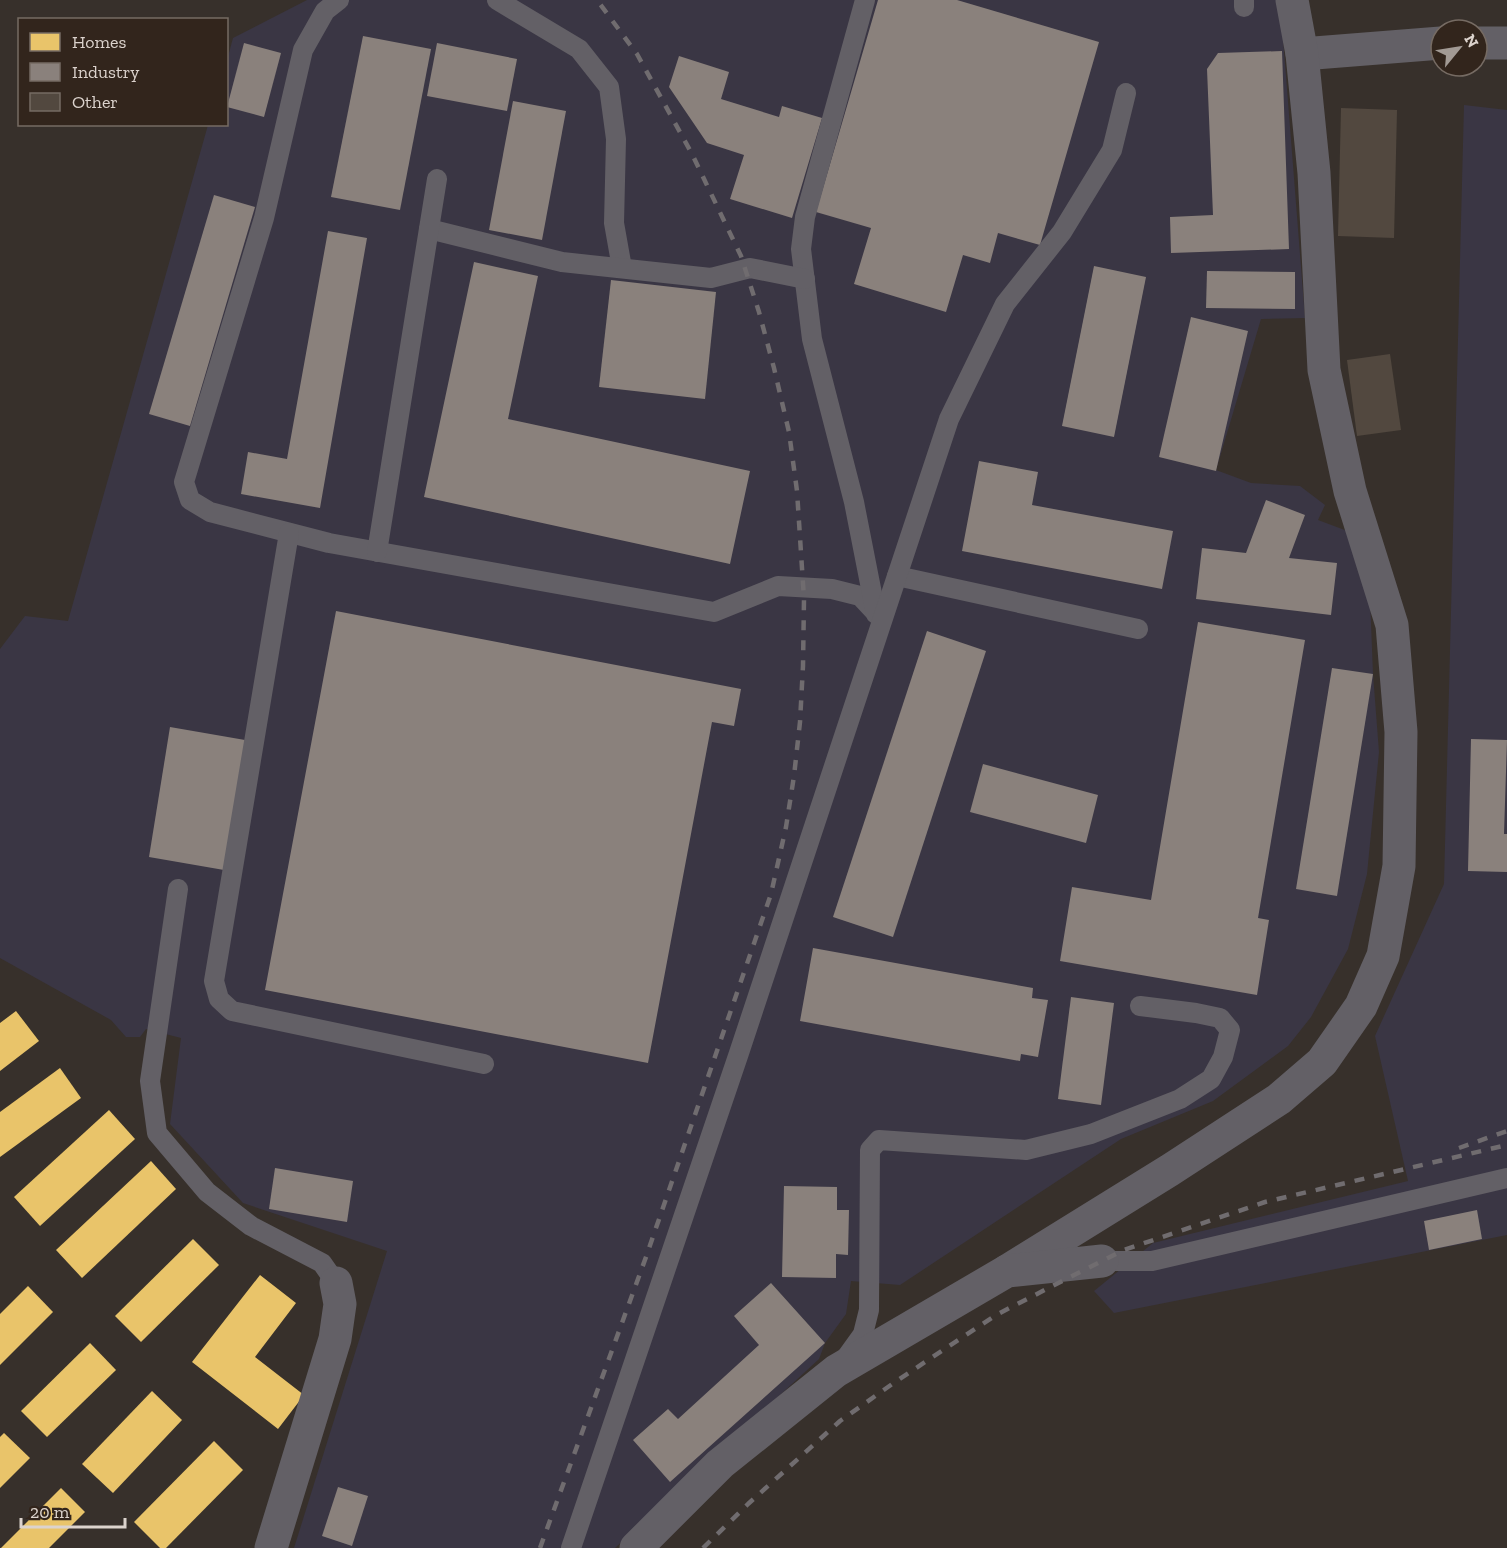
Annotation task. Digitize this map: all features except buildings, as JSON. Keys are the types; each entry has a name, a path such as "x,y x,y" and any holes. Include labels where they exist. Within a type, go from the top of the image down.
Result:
{"street":[{"path":"636,1548 720,1464 836,1371 1007,1271 1161,1176 1279,1099 1322,1062 1361,1006 1383,956 1399,866 1401,732 1392,625 1350,491 1324,370 1314,173 1302,54 1292,0"},
{"path":"1489,43 1507,43"},
{"path":"1302,54 1429,44"},
{"path":"1007,1271 1102,1261"},
{"path":"271,1548 335,1340 340,1304 336,1283"}],"lane":[{"path":"339,0 325,11 303,50 264,218 184,482 190,500 210,512 328,543 714,612 778,586 832,589 860,596 877,621"},
{"path":"497,0 579,49 609,87 616,139 614,223 622,268"},
{"path":"865,0 805,217 801,249 812,339 854,502 877,621"},
{"path":"571,1548 743,1042 877,621 897,576 949,419 1005,304 1062,232 1112,150 1126,93"},
{"path":"377,552 437,179"},
{"path":"429,229 562,262 711,278 750,268 805,279"},
{"path":"289,532 214,981 219,999 232,1011 484,1064"},
{"path":"897,576 1138,629"},
{"path":"178,890 150,1081 157,1133 207,1192 251,1226 322,1263 336,1283"},
{"path":"836,1371 863,1334 869,1310 870,1150 879,1140 1026,1150 1091,1134 1180,1099 1211,1079 1223,1057 1230,1030 1221,1018 1140,1006"},
{"path":"1102,1261 1152,1261 1505,1180"}],"shaded area":[{"path":"307,0 1280,0 1305,318 1261,319 1216,470 1251,483 1300,486 1325,505 1318,520 1350,532 1369,573 1379,752 1367,874 1348,949 1311,1017 1288,1046 1213,1101 1121,1139 900,1285 851,1281 846,1314 825,1343 819,1359 615,1548 294,1548 387,1251 243,1203 170,1124 181,1038 146,1029 140,1037 126,1037 111,1020 0,958 0,649 25,616 68,621 208,126 228,126 228,56 233,38"},
{"path":"1464,105 1507,110 1507,1235 1114,1313 1094,1291 1153,1243 1408,1181 1375,1036 1444,884"}],"railway":[{"path":"540,1548 646,1257 771,894 786,827 794,776 803,666 804,599 797,491 789,432 759,312 741,256 692,154 637,54 597,0"},
{"path":"1459,1148 1507,1131"},
{"path":"703,1548 840,1421 996,1315 1066,1279 1124,1250 1265,1202 1507,1145"}]}
